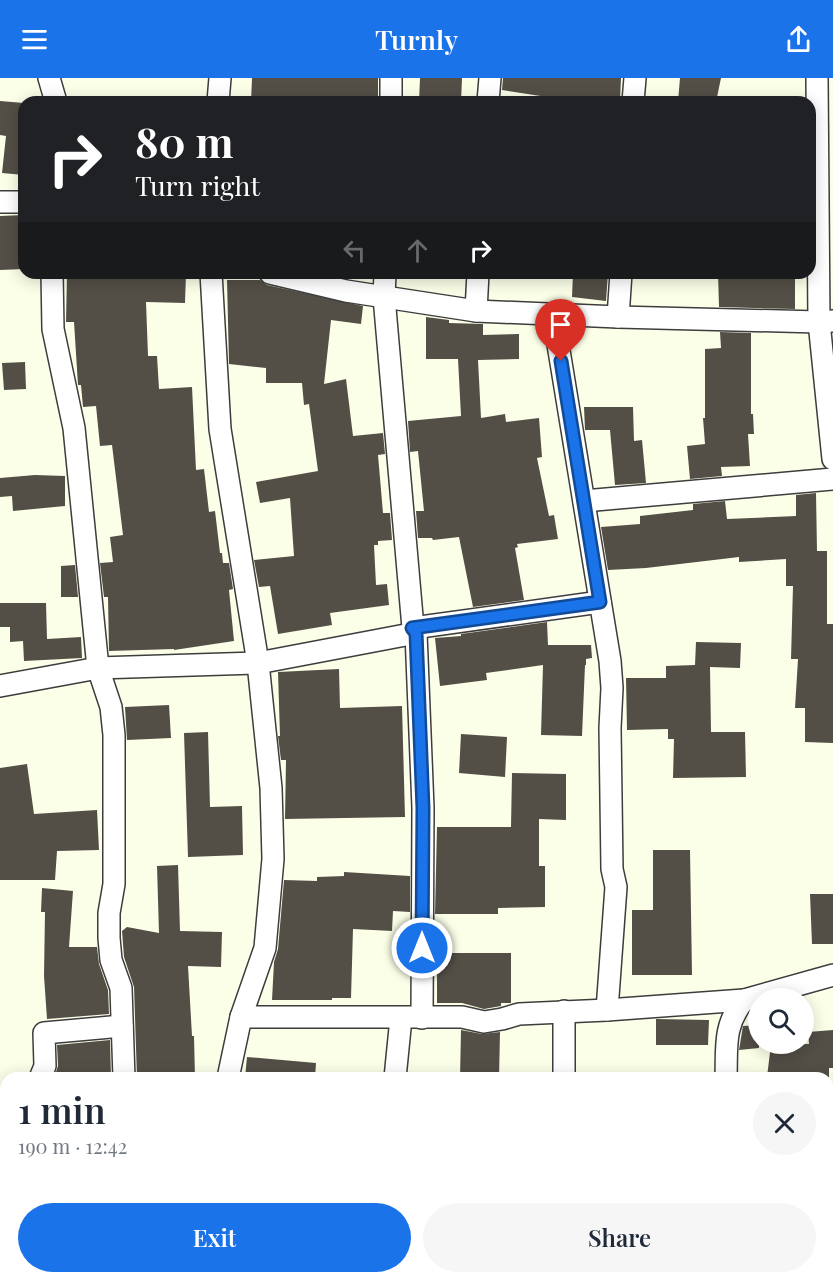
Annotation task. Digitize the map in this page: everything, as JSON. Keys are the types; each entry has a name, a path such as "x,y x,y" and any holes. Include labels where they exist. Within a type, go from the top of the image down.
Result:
{"street":[{"path":"49,78 54,96"},
{"path":"218,96 220,78"},
{"path":"391,96 392,78"},
{"path":"488,96 490,78"},
{"path":"634,96 635,78"},
{"path":"816,78 833,459"},
{"path":"0,201 18,202"},
{"path":"52,279 53,329 74,428 98,668 111,707 114,735 114,884 109,913 109,938 111,960 122,988 124,1072"},
{"path":"211,279 220,429 258,663 271,788 273,859 265,948 241,1017 229,1072"},
{"path":"295,279 346,291 476,311 826,322"},
{"path":"385,279 384,297 414,631 423,808 412,1018 397,1072"},
{"path":"476,311 478,279"},
{"path":"618,317 621,279"},
{"path":"553,314 612,688 610,728 612,869 616,887 607,1010"},
{"path":"584,501 833,479"},
{"path":"0,686 98,668 258,663 414,631 600,602"},
{"path":"241,1017 462,1017 484,1022 519,1014 744,1000 833,975"},
{"path":"726,1072 727,1032 734,1012 744,1000"},
{"path":"564,1011 564,1072"},
{"path":"42,1072 45,1066 44,1033 122,1026"}],"building":[{"path":"252,78 378,78 378,96 251,96"},
{"path":"420,78 462,78 461,96 419,96"},
{"path":"503,78 621,78 620,96 541,96 502,90"},
{"path":"680,78 721,78 717,96 678,96"},
{"path":"0,101 18,102 18,174 2,173 6,136 0,135"},
{"path":"18,215 18,269 0,270 0,216"},
{"path":"67,279 186,279 185,303 146,302 148,356 157,356 159,389 192,387 196,470 204,469 209,512 215,511 220,553 222,553 223,563 229,563 233,589 229,590 234,641 174,650 109,651 108,597 104,597 100,563 113,562 110,537 123,535 112,445 100,446 96,406 83,407 81,385 78,385 74,322 66,322"},
{"path":"573,279 608,279 606,301 572,297"},
{"path":"718,279 795,279 795,309 719,307"},
{"path":"227,280 260,280 267,285 363,306 361,324 331,320 324,384 346,379 353,436 383,433 385,454 378,455 383,513 390,513 392,540 378,541 378,545 374,545 376,585 387,584 389,605 330,613 332,625 278,634 270,586 259,587 254,560 294,556 290,498 260,503 256,482 318,471 309,404 304,405 302,383 266,383 266,368 229,364"},
{"path":"426,317 449,320 449,323 483,324 483,335 519,334 519,359 478,360 481,418 505,414 506,422 539,418 542,457 537,458 549,516 554,515 558,539 517,544 518,547 515,548 524,600 473,607 459,537 433,540 432,538 418,538 416,511 424,511 418,451 410,452 408,421 461,416 458,359 426,359"},
{"path":"720,332 751,333 751,414 753,414 754,434 748,434 750,466 721,467 722,476 690,479 687,446 705,444 703,418 705,418 705,349 721,348"},
{"path":"25,362 26,389 4,390 2,363"},
{"path":"584,407 633,407 634,441 642,440 646,483 615,485 610,430 585,430"},
{"path":"35,475 65,476 65,506 13,511 12,496 0,497 0,478"},
{"path":"816,493 817,551 827,551 827,624 833,624 833,743 805,742 805,708 795,708 798,659 791,659 793,586 786,586 786,559 739,562 739,557 608,570 601,527 640,524 640,516 693,510 693,504 725,501 727,519 796,516 796,495"},
{"path":"75,565 78,597 61,597 61,566"},
{"path":"0,603 46,603 47,639 81,637 82,658 24,661 23,641 10,642 10,627 0,627"},
{"path":"547,622 548,645 591,645 592,658 586,659 585,665 582,736 541,735 543,665 486,673 487,680 440,686 435,638"},
{"path":"696,642 741,643 740,668 710,667 711,732 745,732 746,777 673,778 674,739 668,739 668,729 627,730 626,678 666,678 666,666 695,665"},
{"path":"339,669 340,708 402,706 405,817 285,819 286,760 281,760 278,736 280,736 278,672"},
{"path":"169,705 171,738 127,740 125,707"},
{"path":"208,732 210,807 242,806 243,855 188,857 184,733"},
{"path":"461,734 507,737 505,777 459,773"},
{"path":"27,764 34,814 97,810 99,850 57,851 55,880 0,880 0,768"},
{"path":"512,773 566,774 566,820 539,819 539,866 545,866 545,907 498,908 498,914 435,914 437,827 511,827"},
{"path":"653,850 690,850 692,975 632,975 632,910 653,910"},
{"path":"178,865 180,931 222,932 221,967 188,966 195,1072 137,1072 134,987 124,957 122,931 127,927 159,933 157,866"},
{"path":"344,872 410,876 410,912 393,911 392,931 353,929 351,998 272,1000 284,880 317,881 317,877 344,876"},
{"path":"42,888 73,891 69,947 97,947 99,964 108,990 109,1014 47,1019 44,976 45,912 41,912"},
{"path":"810,894 833,894 833,944 812,944"},
{"path":"437,953 511,953 511,1003 501,1003 501,1006 484,1009 462,1003 437,1003"},
{"path":"656,1019 709,1020 708,1045 656,1045"},
{"path":"743,1026 748,1026 748,1049 739,1050"},
{"path":"461,1030 482,1034 500,1032 499,1072 460,1072"},
{"path":"833,1030 833,1068 829,1068 829,1072 768,1072 770,1054 814,1054 814,1032"},
{"path":"110,1040 111,1072 56,1072 57,1045"},
{"path":"247,1057 316,1063 315,1072 246,1072"}],"route":[{"path":"422,948 423,808 416,633 412,628 600,602 561,361"}]}
